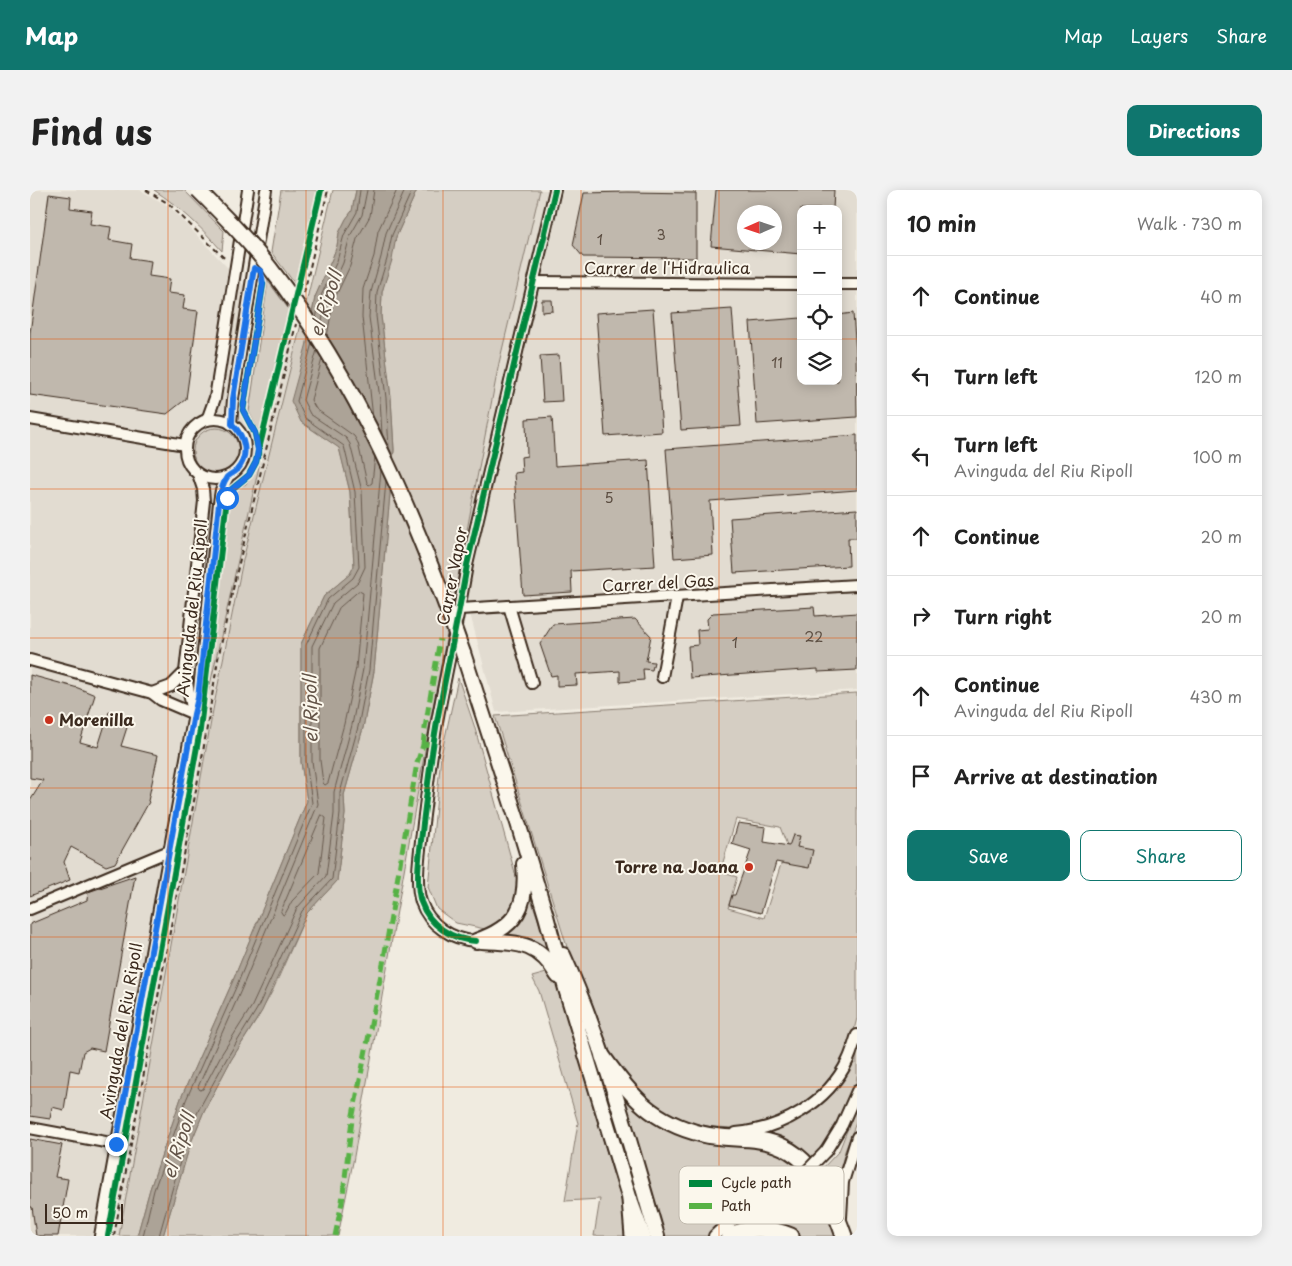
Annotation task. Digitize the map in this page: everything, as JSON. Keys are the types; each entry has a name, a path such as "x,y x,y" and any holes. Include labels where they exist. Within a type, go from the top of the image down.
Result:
{"highway":[{"path":"603,1057 624,1087 644,1107 669,1122 716,1137 770,1142 797,1156 808,1166"},
{"path":"630,1200 633,1236"},
{"path":"840,1224 844,1236"},
{"path":"729,1236 746,1230 761,1229 791,1236"}],"main road":[{"path":"198,190 233,225 269,267 303,314 346,385 393,476 435,577 463,653 518,823 566,989 642,1236"},
{"path":"476,941 506,927 513,920 521,906 526,882 518,823"},
{"path":"546,916 577,985 603,1057 657,1236"},
{"path":"476,941 514,944 538,951 550,962 566,989"}],"street":[{"path":"207,420 215,398 248,190"},
{"path":"232,424 233,399 266,190"},
{"name":"Carrer Vapor","path":"476,941 461,939 451,935 436,924 424,910 419,890 420,854 435,734 467,565 555,190"},
{"name":"Carrer de l'Hidraulica","path":"533,282 797,284"},
{"path":"842,284 857,284"},
{"path":"30,419 185,445"},
{"path":"216,419 232,424 238,430 245,447 241,464 228,477 213,480 198,474 188,461 185,445 188,436 193,429 207,420 216,419"},
{"name":"Avinguda del Riu Ripoll","path":"194,714 185,672 204,500 198,474"},
{"name":"Avinguda del Riu Ripoll","path":"100,1236 201,679 219,503 221,490 228,477"},
{"name":"Carrer del Gas","path":"460,609 857,585"},
{"path":"662,677 677,597"},
{"path":"509,606 532,683"},
{"path":"30,660 152,694 160,700 194,714"},
{"path":"152,694 171,686 185,672"},
{"path":"30,909 169,851"},
{"path":"686,1129 719,1133 746,1132 771,1126 793,1117 813,1103 830,1086 847,1062 857,1035"},
{"path":"812,1166 826,1151 842,1126 857,1091"},
{"path":"30,1128 116,1144"},
{"path":"844,1179 857,1137"},
{"path":"714,1236 729,1224"}],"path":[{"path":"146,190 169,204 222,257 236,263"},
{"path":"302,267 321,190"},
{"path":"303,295 328,190"},
{"path":"114,1236 218,659 296,323"},
{"path":"281,354 288,325"},
{"path":"108,1236 194,765 203,702"}],"shaded area":[{"path":"30,190 140,190 170,207 297,341 243,560 213,710 119,1236 30,1236"},
{"path":"154,190 184,190 224,231 222,251 190,218"},
{"path":"281,190 321,190 299,289 271,252"},
{"path":"333,190 356,190 352,211 339,233 337,246 315,297 307,343 301,422 339,447 350,492 354,566 350,574 324,596 301,644 301,762 307,801 232,983 181,1098 150,1189 137,1236 119,1236 213,710 243,560"},
{"path":"417,190 540,190 499,363 429,728 353,1162 338,1236 163,1236 190,1145 204,1111 231,1060 273,990 307,913 337,881 345,814 344,795 363,728 374,671 394,450 391,398 381,316 382,292 396,237"},
{"path":"540,190 857,190 857,690 496,712 459,572 499,363"},
{"path":"268,281 293,315 204,712 225,529 232,491 246,484 256,470 259,455 261,436 249,412"},
{"path":"216,428 229,432 235,438 239,451 235,464 229,470 216,474 203,470 197,464 193,451 197,438 203,432"},
{"path":"458,678 474,725 517,880 520,898 509,914 490,930 456,923 437,909 428,887 441,756"},
{"path":"857,693 857,1018 851,1042 844,1058 822,1088 793,1111 774,1119 736,1128 713,1127 694,1124 674,1117 658,1108 643,1097 618,1070 591,1000 567,947 495,716","holes":["736,819 780,827 787,845 764,918 728,908 737,877 720,872"]},
{"path":"530,896 549,951 527,937 504,937 521,918"},
{"path":"550,972 558,989 626,1216 629,1236 594,1236 600,1199 565,1201 578,1123 539,991 532,977"},
{"path":"857,1051 855,1087 847,1110 834,1132 818,1151 809,1159 766,1135 766,1132 795,1121 812,1108 839,1080"},
{"path":"627,1100 652,1120 774,1148 803,1166 679,1166 679,1224 727,1224 709,1236 663,1236 624,1101"},
{"path":"857,1105 857,1120 841,1166 825,1166 839,1151"},
{"path":"738,1224 833,1224 838,1236 800,1236 788,1230 730,1229"}],"water":[{"name":"el Ripoll","path":"356,190 417,190 396,237 392,260 382,292 381,316 391,398 394,450 374,671 363,728 344,795 345,814 337,881 307,913 262,1011 231,1060 204,1111 190,1145 163,1236 137,1236 150,1189 181,1098 232,983 307,801 301,762 301,644 324,596 350,574 354,566 350,492 339,448 301,422 291,401 307,343 315,297 337,246 339,233 352,211"}],"building":[{"path":"716,190 834,190 833,205 797,205 797,254 756,250 782,250 782,205 737,205 737,248 711,246"},
{"path":"584,193 696,193 696,258 583,257 573,245"},
{"path":"49,194 71,197 70,208 92,211 90,224 111,227 109,240 132,244 130,258 151,261 149,276 170,279 168,293 185,295 183,309 198,311 186,399 167,414 30,395 30,333"},
{"path":"542,300 552,300 553,311 542,312"},
{"path":"653,309 662,432 605,436 596,313"},
{"path":"732,309 741,426 681,430 672,313"},
{"path":"853,313 857,417 757,424 750,322 797,318 797,385 842,385 842,314"},
{"path":"559,355 562,401 543,402 540,356"},
{"path":"552,417 555,466 648,460 655,566 571,571 572,592 523,595 514,473 522,472 521,457 527,456 526,419"},
{"path":"857,435 857,490 710,501 713,555 674,558 666,449"},
{"path":"857,509 857,538 848,538 849,566 734,573 730,518"},
{"path":"814,607 815,616 857,613 857,670 818,672 818,669 690,678 688,646 698,645 697,630 708,629 707,619 713,613"},
{"path":"635,619 651,636 646,661 654,662 652,670 643,669 644,680 620,682 620,671 576,674 577,685 557,686 557,675 551,676 540,644 553,624"},
{"path":"30,675 78,688 95,695 80,742 98,747 109,712 130,718 121,746 158,755 149,802 115,863 106,866 71,847 64,862 70,880 30,896 30,801 43,780 30,778"},
{"name":"Torre na Joana","path":"738,823 766,827 764,842 789,846 793,835 800,836 797,847 813,850 809,868 776,862 761,913 729,905 732,895 735,895 751,850 732,844"},
{"path":"135,876 104,1051 90,1048 83,1052 79,1072 70,1070 64,1110 52,1107 50,1119 30,1116 30,924 87,900 88,892"},
{"path":"30,1139 62,1145 55,1177 68,1179 58,1236 36,1236 32,1207 30,1207"}],"marked path":[{"path":"423,745 440,639"},
{"path":"335,1236 342,1202 352,1120 383,964 417,763 423,745 434,743"}],"cycle path":[{"path":"108,1236 200,730 227,498 232,489 249,475 256,462 321,190"},
{"path":"476,941 458,938 442,930 430,918 421,902 419,893 420,852 435,735 467,565 555,190"},
{"path":"258,447 255,433 243,410 263,284"}],"place":[{"name":"Morenilla","path":"49,720"},
{"name":"Torre na Joana","path":"749,867"}],"route":[{"path":"116,1144 198,698 221,490 228,477 241,464 244,456 243,438 232,424 233,399 254,268 261,271 263,284 243,410 255,433 258,450 256,462 249,475 228,493 227,498"}]}
